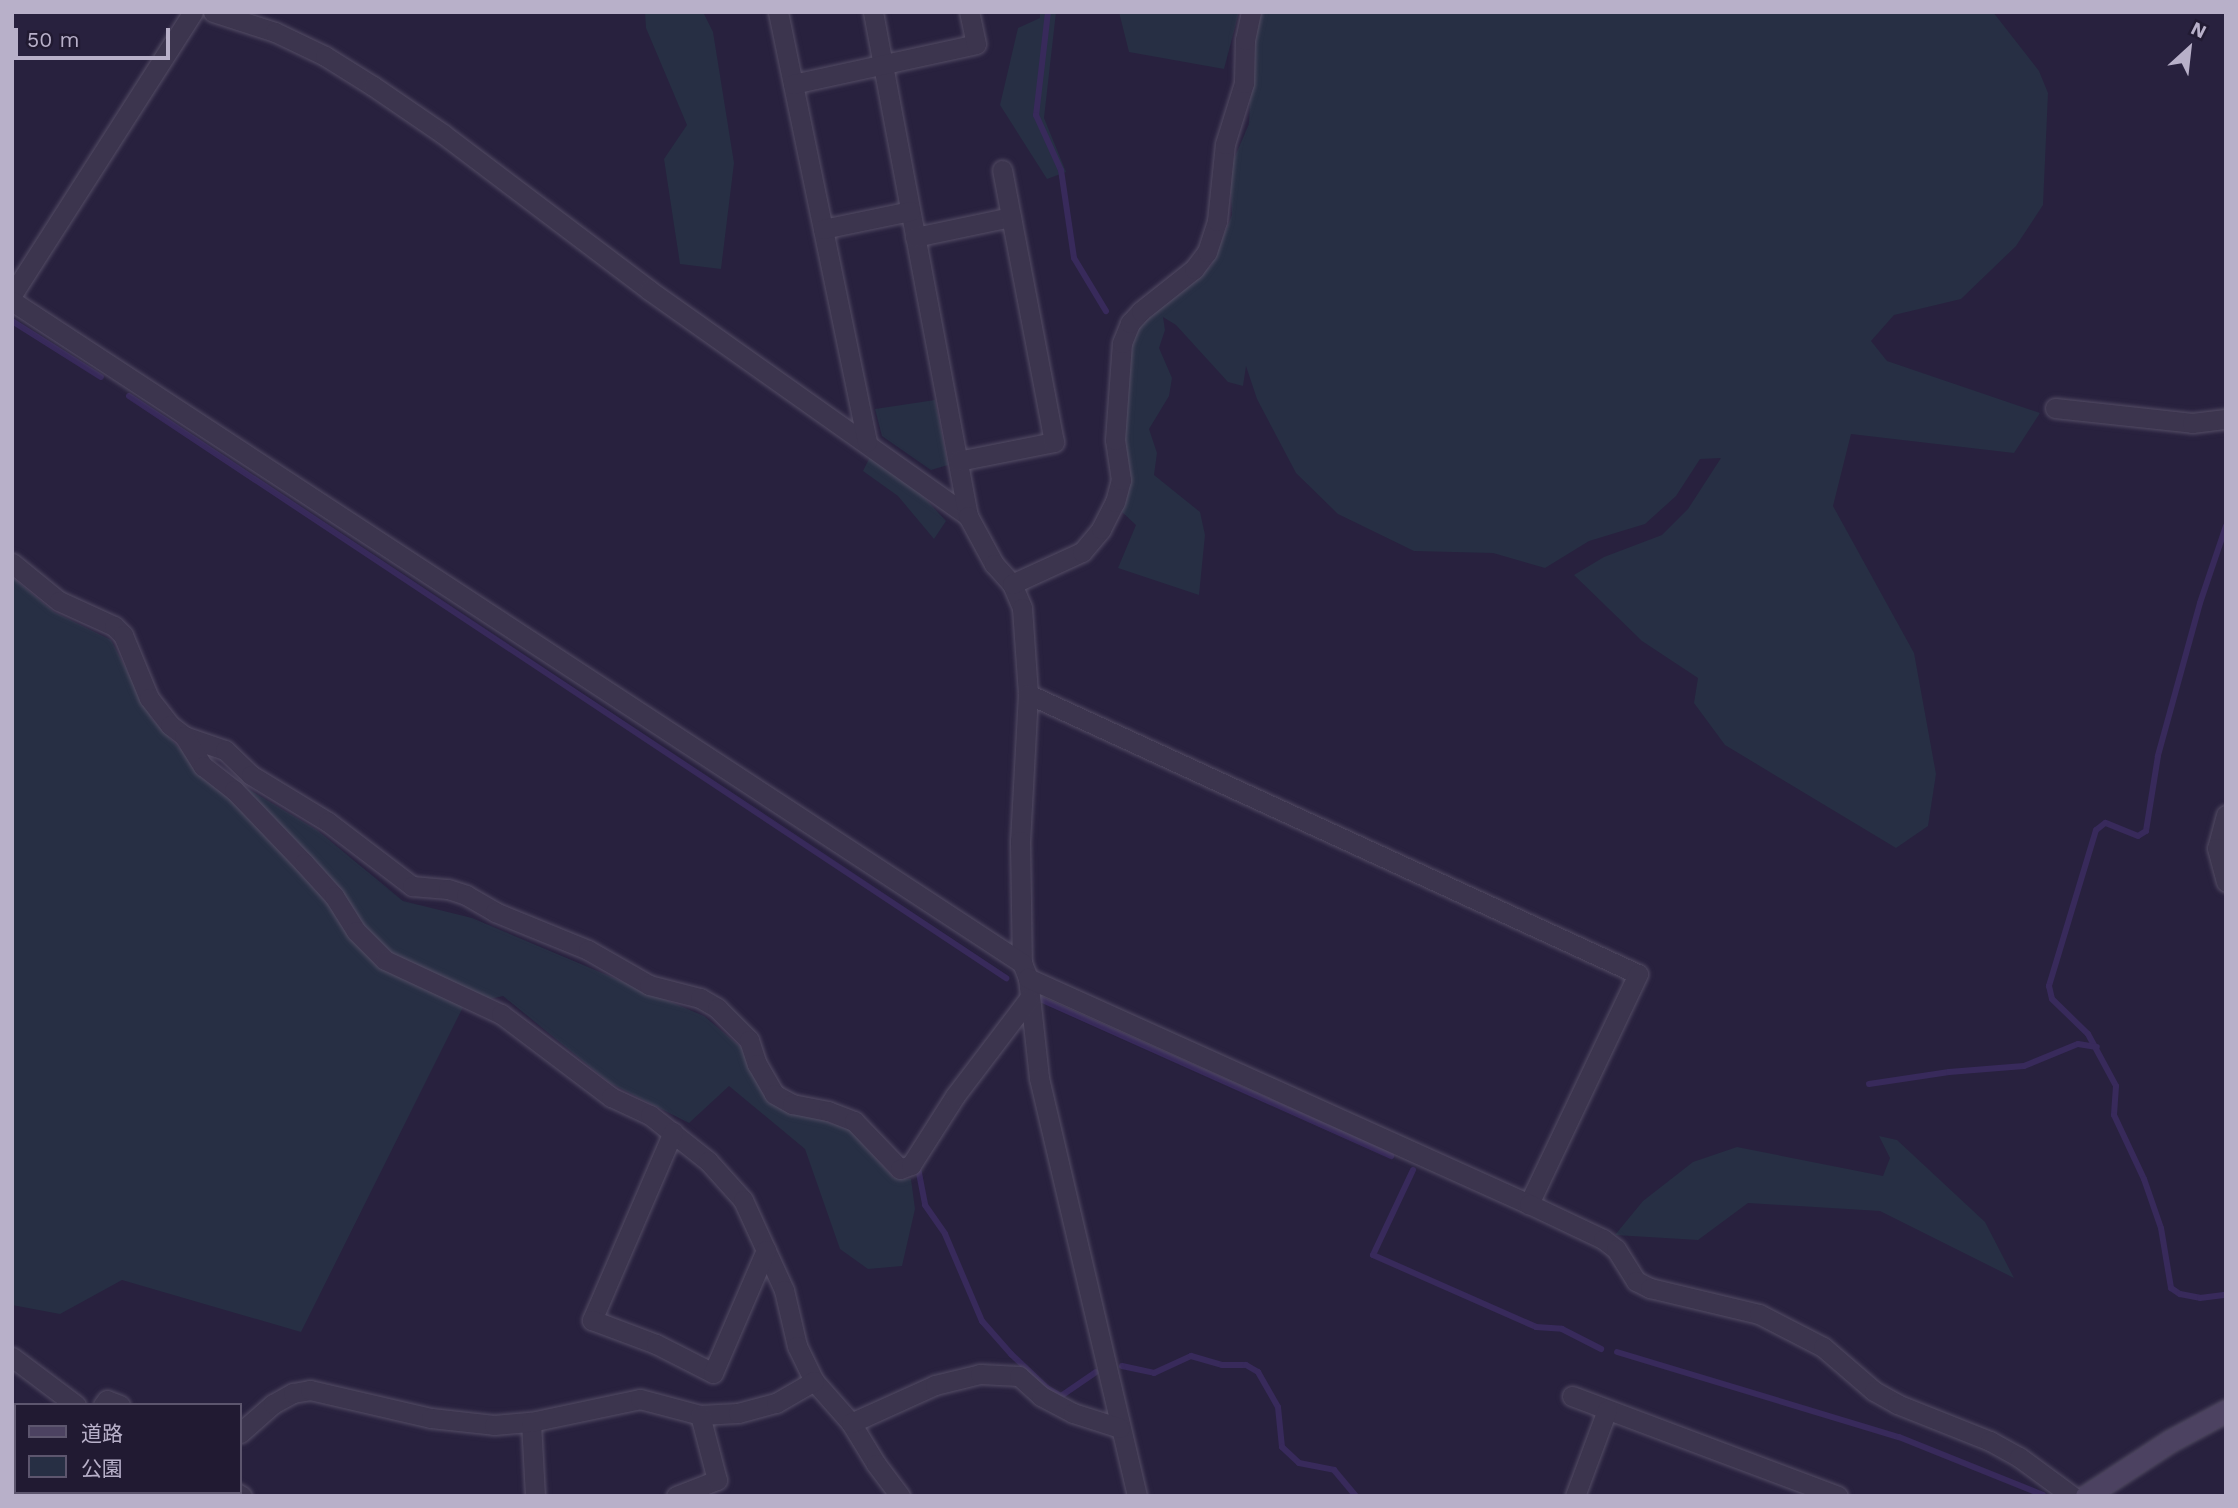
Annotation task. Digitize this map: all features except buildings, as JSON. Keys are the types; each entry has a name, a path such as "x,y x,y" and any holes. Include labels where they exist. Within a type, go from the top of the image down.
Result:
{"street":[{"path":"12,295 192,12"},
{"path":"213,12 275,32 325,56 373,86 443,134 649,290 968,516"},
{"path":"778,12 867,442"},
{"path":"873,12 968,516 994,564 1012,584 1023,608 1028,694 1020,841 1028,1000 1040,1078 1137,1496"},
{"path":"793,84 883,62 976,44 970,12"},
{"path":"1012,584 1082,552 1101,529 1115,502 1121,480 1115,440 1122,343 1136,317 1194,270 1207,252 1217,221 1225,144 1244,83 1245,40 1251,12"},
{"path":"958,461 1054,442 1002,170"},
{"path":"823,229 910,211"},
{"path":"915,237 1012,216"},
{"path":"12,300 1025,970 1603,1239 1616,1249 1636,1281 1650,1288 1759,1314 1823,1347 1874,1391 1897,1404 1990,1441 2020,1457 2071,1496"},
{"path":"2055,408 2192,423 2226,419"},
{"path":"12,564 59,601 114,626 123,635 149,698 170,725 184,736 225,750 251,775 328,822 412,886 449,890 466,895 495,912 588,950 649,985 689,994 718,1008 749,1040 757,1064 775,1094 792,1104 828,1111 854,1121 900,1169 911,1165 955,1096 1028,1000"},
{"path":"1028,694 1638,974 1529,1204"},
{"path":"184,736 203,766 234,790 304,863 334,896 356,931 385,960 501,1014 611,1097 650,1115 708,1161 743,1200 784,1290 797,1346 814,1381 851,1423 900,1496"},
{"path":"2226,815 2217,848 2226,882"},
{"path":"673,1132 592,1320 656,1343 713,1373 766,1250"},
{"path":"12,1357 73,1403"},
{"path":"851,1423 936,1385 980,1374 1019,1376 1041,1396 1073,1413 1120,1428"},
{"path":"242,1431 273,1404 293,1393 310,1390 431,1418 494,1425 531,1422 640,1399 700,1415 738,1413 776,1403 814,1381"},
{"path":"1572,1396 1826,1493"},
{"path":"1575,1496 1607,1410"},
{"path":"2086,1496 2170,1441 2226,1411"},
{"path":"676,1496 717,1479 700,1415"},
{"path":"531,1422 535,1496"}],"green space":[{"path":"645,12 703,12 713,32 734,163 721,269 680,264 664,159 687,125 646,28"},
{"path":"1040,12 1056,12 1044,118 1066,172 1047,179 1000,105 1018,28 1040,18"},
{"path":"1119,12 1239,12 1224,69 1129,52"},
{"path":"1258,12 1993,12 2039,71 2048,93 2043,205 2016,246 1961,299 1894,315 1871,341 1887,361 2040,413 2014,453 1851,434 1833,506 1914,653 1936,774 1928,826 1896,848 1725,745 1694,703 1698,678 1642,641 1574,575 1604,557 1662,535 1688,509 1721,458 1700,459 1676,496 1645,524 1589,541 1545,568 1493,553 1414,551 1338,514 1296,473 1257,399 1246,366 1243,386 1228,382 1176,325 1163,317 1165,330 1159,348 1172,378 1169,396 1149,429 1157,453 1154,475 1200,512 1205,535 1199,595 1118,568 1136,525 1122,512 1130,473 1122,435 1131,335 1151,311 1211,266 1232,215 1230,168 1249,124 1252,54"},
{"path":"935,400 948,465 931,470 882,436 875,409"},
{"path":"871,455 908,480 946,521 934,539 898,496 863,471"},
{"path":"12,577 54,612 111,640 152,719 179,748 317,830 403,901 472,918 704,1016 742,1048 767,1100 850,1130 894,1178 911,1179 915,1209 902,1266 868,1269 840,1249 805,1149 729,1086 689,1123 610,1083 503,996 464,1005 301,1332 122,1280 60,1314 12,1305"},
{"path":"1879,1136 1897,1140 1985,1222 2014,1278 1880,1211 1748,1203 1698,1240 1615,1235 1643,1201 1693,1162 1737,1147 1883,1176 1890,1158"}],"waterway":[{"path":"1048,12 1036,115 1061,170 1074,258 1106,311"},
{"path":"12,321 101,377"},
{"path":"129,396 1006,978"},
{"path":"2226,526 2200,603 2158,756 2146,831 2138,836 2105,823 2096,830 2049,986 2052,999 2088,1034 2116,1086 2114,1115 2144,1179 2161,1228 2171,1288 2180,1294 2200,1298 2226,1295"},
{"path":"1038,998 1391,1156"},
{"path":"1869,1084 1949,1072 2024,1066 2078,1044 2097,1047"},
{"path":"918,1168 925,1205 945,1234 982,1321 1011,1354 1047,1388 1061,1396 1096,1372"},
{"path":"1413,1170 1373,1255 1536,1327 1562,1329 1601,1349"},
{"path":"1617,1352 1899,1437 2043,1495"},
{"path":"1122,1366 1154,1373 1191,1356 1222,1365 1246,1365 1258,1372 1278,1407 1282,1447 1299,1463 1334,1470 1356,1496"}]}
